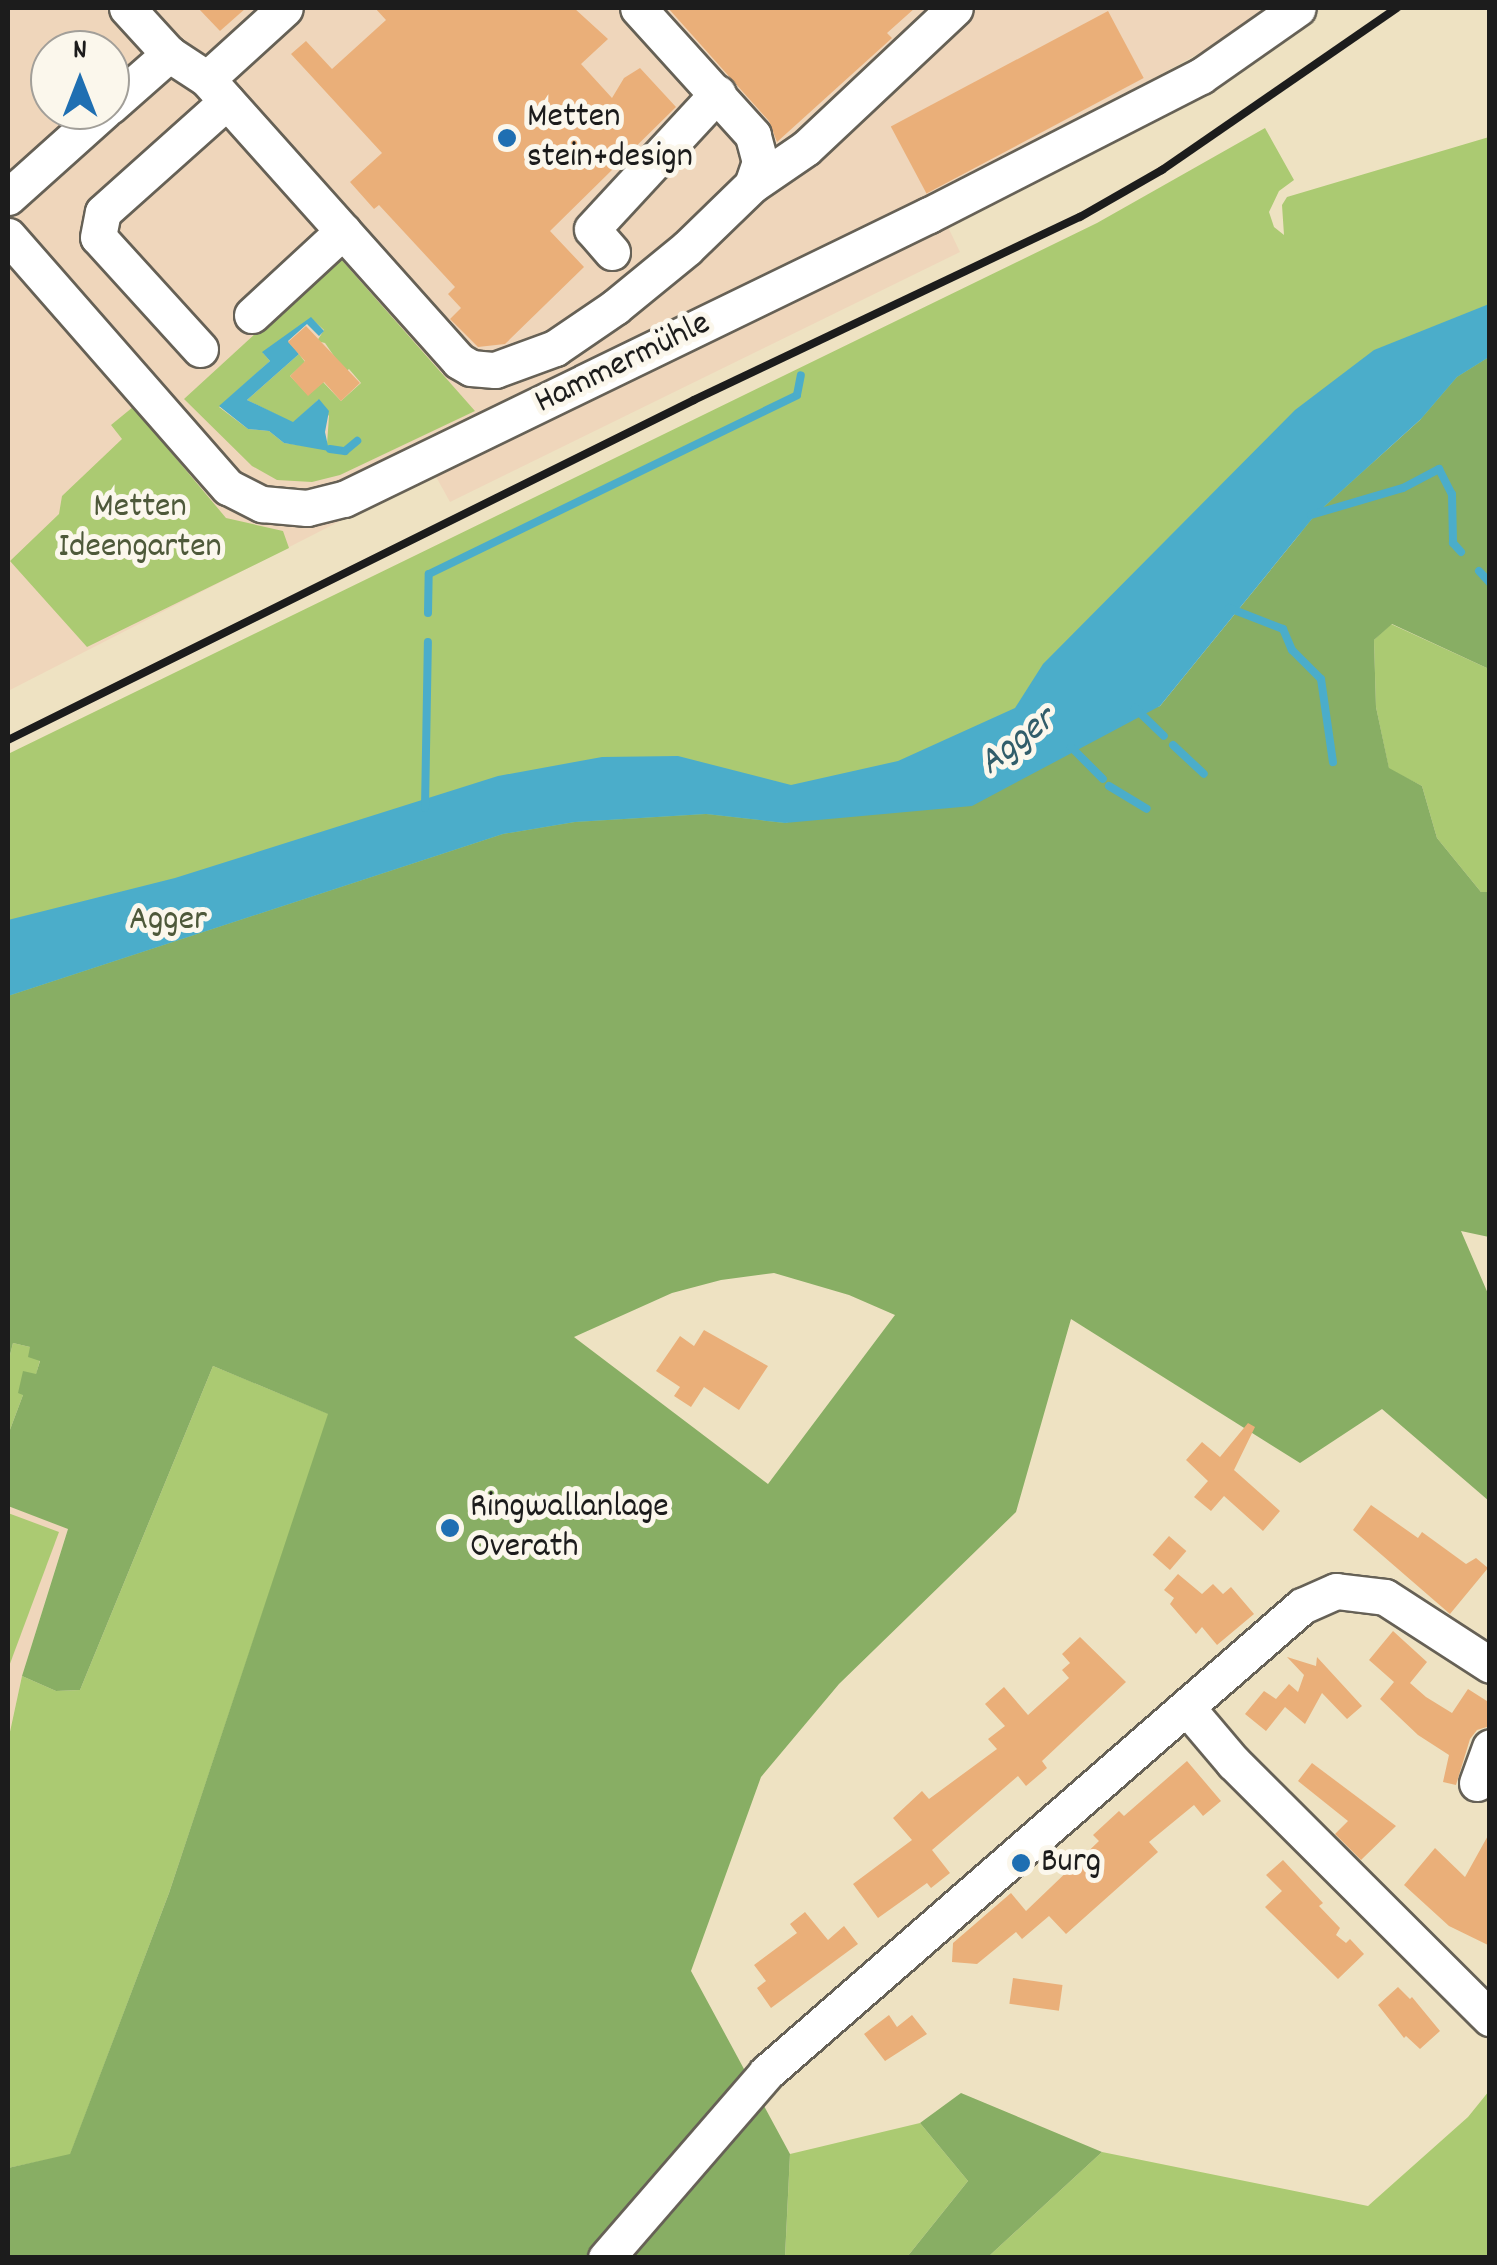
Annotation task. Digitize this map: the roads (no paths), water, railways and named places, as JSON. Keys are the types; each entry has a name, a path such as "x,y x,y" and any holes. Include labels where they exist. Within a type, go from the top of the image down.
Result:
{"street":[{"path":"127,8 169,54 217,90 458,361 471,368 495,370 555,348 615,306 688,248 752,185 806,148 952,8"},
{"path":"200,348 98,236 103,212 217,90 286,8"},
{"path":"638,8 754,135 760,162 752,185"},
{"name":"Hammermühle","path":"8,236 228,487 262,504 306,508 344,499 929,216 1201,76 1298,8"},
{"path":"130,89 169,54"},
{"path":"612,252 592,229 718,94"},
{"path":"8,197 83,130"},
{"path":"252,315 343,231"},
{"path":"606,2258 766,2073 1302,1606 1336,1591 1385,1596 1490,1665"},
{"path":"1188,1709 1261,1790 1490,2018"},
{"path":"1478,1783 1490,1748"}],"water":[{"name":"Agger","path":"1489,304 1489,357 1457,377 1421,419 1316,514 1160,706 972,806 785,823 706,814 575,822 503,834 8,996 8,920 175,878 498,776 602,757 678,756 791,785 898,761 1015,708 1043,664 1295,410 1374,350"},
{"path":"311,317 324,331 319,336 307,324 288,341 299,354 247,400 293,422 319,399 329,411 325,432 329,451 284,443 269,431 248,429 219,406 270,361 262,352"}],"waterway":[{"path":"428,613 429,574 797,395 801,375"},
{"path":"330,449 345,451 357,441"},
{"path":"1311,515 1403,488 1439,469 1452,494 1453,543 1461,552"},
{"path":"1479,571 1490,583"},
{"path":"1229,608 1283,629 1292,650 1321,679 1333,762"},
{"path":"425,808 428,642"},
{"path":"1135,708 1164,736"},
{"path":"1173,745 1204,774"},
{"path":"1071,747 1103,779"},
{"path":"1109,786 1147,809"}],"railway":[{"path":"8,740 694,400 1080,217 1162,170 1397,8"}],"place":[{"name":"Metten stein+design","path":"507,138"},
{"name":"Ringwallanlage Overath","path":"450,1528"},
{"name":"Burg","path":"1021,1863"}],"park label":[{"name":"Metten Ideengarten","path":"140,528"}]}
